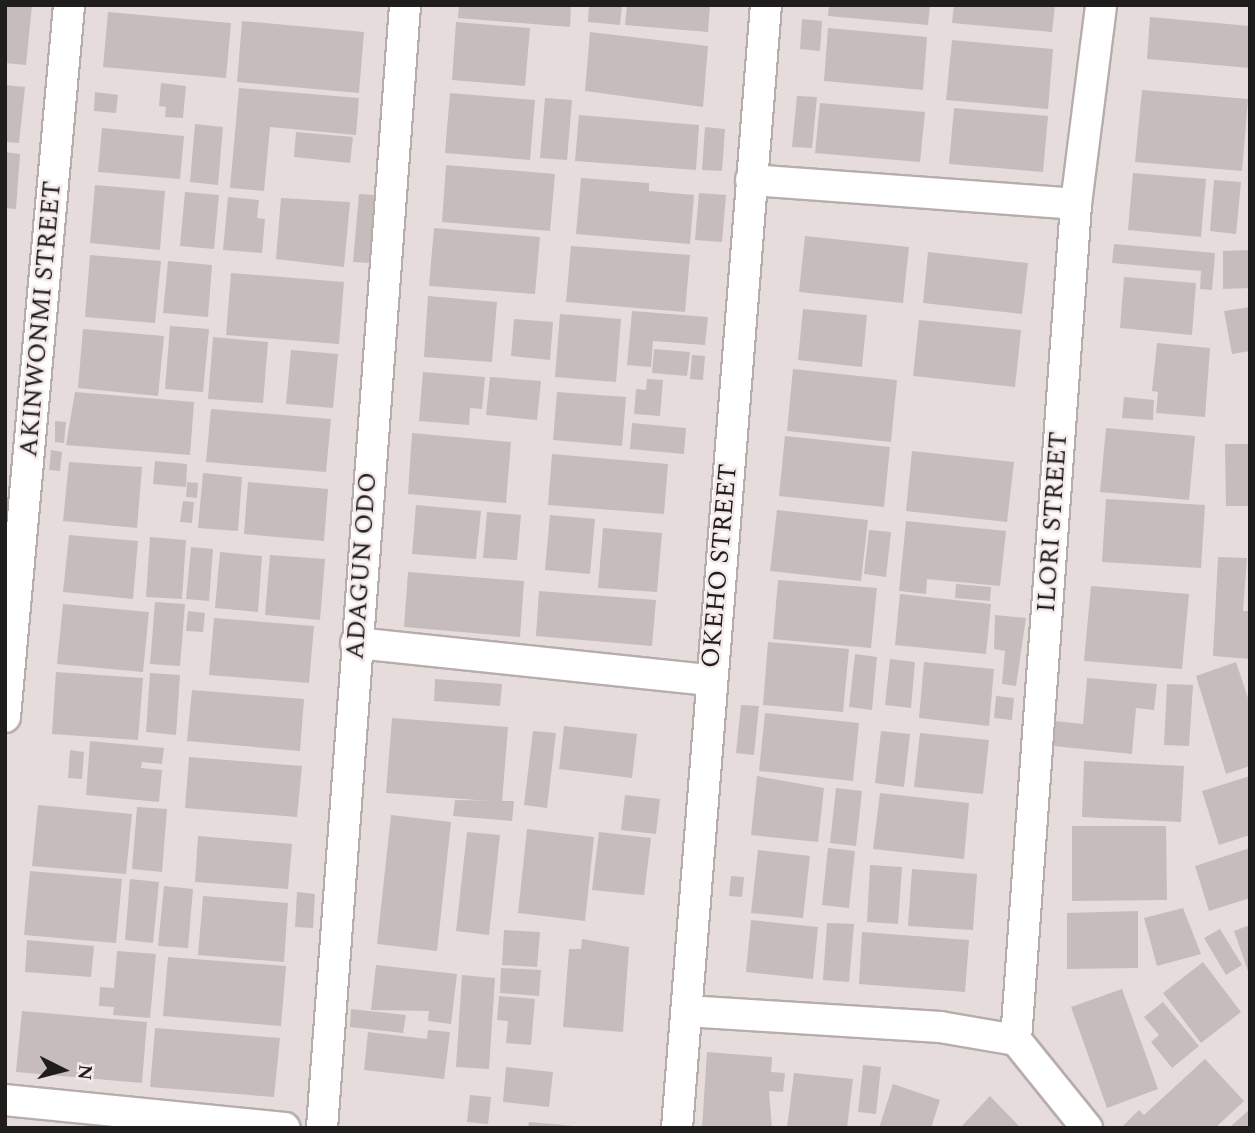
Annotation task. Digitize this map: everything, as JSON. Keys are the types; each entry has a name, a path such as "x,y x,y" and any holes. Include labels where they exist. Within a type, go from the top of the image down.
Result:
{"street":[{"name":"AKINWONMI STREET","path":"5,717 69,5"},
{"name":"ADAGUN ODO","path":"322,1128 405,5"},
{"name":"OKEHO STREET","path":"677,1128 766,5"},
{"name":"ILORI STREET","path":"1016,1040 1076,204 1101,5"},
{"path":"751,180 1076,204"},
{"path":"356,643 711,680"},
{"path":"686,1011 940,1027 1016,1040 1087,1128"},
{"path":"5,1100 285,1128"}],"building":[{"path":"5,5 32,5 26,65 5,63"},
{"path":"459,5 571,5 570,27 458,18"},
{"path":"589,5 622,5 620,25 588,22"},
{"path":"627,5 710,5 708,32 625,25"},
{"path":"829,5 930,5 928,25 828,16"},
{"path":"954,5 1055,5 1052,32 952,23"},
{"path":"108,12 231,23 226,78 103,67"},
{"path":"1150,17 1250,26 1250,68 1147,59"},
{"path":"802,19 822,21 820,51 800,49"},
{"path":"242,21 364,32 359,93 237,82"},
{"path":"456,22 530,28 525,86 452,80"},
{"path":"828,28 927,37 923,90 824,81"},
{"path":"590,32 708,46 703,107 585,91"},
{"path":"952,40 1053,49 1048,109 946,100"},
{"path":"161,83 186,86 183,118 165,117 166,107 159,106"},
{"path":"5,85 25,87 19,143 5,142"},
{"path":"239,88 359,98 356,135 270,127 264,191 230,188"},
{"path":"1142,90 1248,99 1242,171 1135,162"},
{"path":"95,92 118,95 116,113 94,111"},
{"path":"450,93 535,100 530,160 445,153"},
{"path":"797,96 817,97 812,148 792,147"},
{"path":"545,98 572,100 567,160 540,158"},
{"path":"820,103 925,112 920,162 815,153"},
{"path":"954,108 1048,116 1043,172 949,164"},
{"path":"579,115 699,125 696,170 575,161"},
{"path":"195,124 223,127 218,185 190,182"},
{"path":"705,127 725,129 722,171 702,170"},
{"path":"102,128 184,136 180,179 98,172"},
{"path":"296,132 353,137 350,163 294,157"},
{"path":"5,152 20,154 16,209 5,208"},
{"path":"446,165 555,174 550,231 442,222"},
{"path":"1133,173 1206,179 1201,237 1128,230"},
{"path":"581,178 649,183 649,191 694,195 690,244 576,234"},
{"path":"1214,180 1241,182 1236,234 1210,231"},
{"path":"95,185 165,191 160,250 90,243"},
{"path":"185,192 219,195 214,249 180,246"},
{"path":"699,193 726,195 722,242 695,240"},
{"path":"359,194 376,195 370,263 353,262"},
{"path":"228,197 259,200 257,218 265,219 262,253 223,250"},
{"path":"281,198 350,202 344,267 276,259"},
{"path":"434,228 540,237 535,294 429,286"},
{"path":"805,236 909,247 903,303 799,292"},
{"path":"1114,244 1215,253 1212,290 1200,289 1201,271 1112,263"},
{"path":"571,246 690,255 685,312 566,302"},
{"path":"1250,250 1250,288 1223,289 1223,251"},
{"path":"928,252 1028,263 1022,314 923,303"},
{"path":"90,255 161,261 155,323 85,317"},
{"path":"168,261 212,265 208,317 163,313"},
{"path":"231,273 344,282 339,344 226,335"},
{"path":"1124,277 1196,283 1192,335 1120,328"},
{"path":"428,296 497,302 492,362 424,357"},
{"path":"1250,307 1250,351 1232,354 1224,311"},
{"path":"803,309 867,315 862,367 798,360"},
{"path":"632,311 708,317 705,345 653,341 651,367 627,365"},
{"path":"560,314 621,319 616,382 555,377"},
{"path":"514,319 553,322 550,360 511,356"},
{"path":"919,320 1021,330 1015,387 913,376"},
{"path":"170,326 209,329 203,392 165,389"},
{"path":"83,329 164,336 158,396 78,388"},
{"path":"213,337 268,342 263,403 208,399"},
{"path":"1157,343 1210,348 1205,417 1156,413 1158,392 1152,391"},
{"path":"654,349 690,352 687,376 652,373"},
{"path":"291,350 338,354 333,408 286,404"},
{"path":"692,355 705,356 703,380 690,379"},
{"path":"793,369 897,380 891,442 787,431"},
{"path":"423,372 485,377 482,409 470,408 469,425 419,421"},
{"path":"490,377 541,381 537,420 486,415"},
{"path":"647,379 663,380 660,416 634,414 636,389 646,390"},
{"path":"75,392 194,402 190,455 66,445"},
{"path":"557,392 626,397 622,446 553,440"},
{"path":"1124,397 1154,400 1153,420 1122,418"},
{"path":"211,409 331,419 326,472 206,462"},
{"path":"55,421 66,422 64,443 55,442"},
{"path":"632,423 686,428 684,454 630,449"},
{"path":"1106,428 1195,436 1189,500 1100,492"},
{"path":"412,433 511,442 506,503 408,494"},
{"path":"785,436 890,447 884,507 779,496"},
{"path":"1225,444 1250,444 1250,506 1226,506"},
{"path":"51,450 62,452 60,471 49,470"},
{"path":"912,451 1014,462 1007,522 906,511"},
{"path":"552,454 668,464 664,514 548,505"},
{"path":"155,461 187,464 186,487 153,484"},
{"path":"69,462 142,467 137,528 63,521"},
{"path":"203,473 242,477 238,531 198,528"},
{"path":"187,482 198,483 197,498 186,497"},
{"path":"248,482 328,489 324,541 244,534"},
{"path":"1106,499 1205,505 1201,568 1102,562"},
{"path":"183,501 194,502 192,523 180,522"},
{"path":"416,505 481,511 476,559 412,554"},
{"path":"777,510 868,520 861,581 770,571"},
{"path":"487,512 521,515 517,560 483,558"},
{"path":"550,515 595,519 590,574 545,570"},
{"path":"906,521 1006,531 1000,586 927,579 926,594 899,591"},
{"path":"603,528 662,533 657,592 598,588"},
{"path":"869,530 891,532 886,577 864,574"},
{"path":"69,535 138,541 133,599 63,592"},
{"path":"150,537 186,540 182,599 146,597"},
{"path":"191,547 213,549 209,601 186,599"},
{"path":"220,552 262,556 258,612 215,608"},
{"path":"270,555 325,559 320,620 265,615"},
{"path":"1218,557 1247,558 1243,611 1250,611 1250,659 1213,656"},
{"path":"408,572 524,581 520,637 404,627"},
{"path":"778,580 877,588 871,648 773,639"},
{"path":"956,584 991,587 990,601 955,598"},
{"path":"1091,586 1189,594 1182,669 1084,661"},
{"path":"539,591 656,600 652,646 536,636"},
{"path":"900,594 991,604 986,654 895,645"},
{"path":"155,602 185,604 180,666 150,664"},
{"path":"63,604 149,612 143,672 57,664"},
{"path":"188,611 205,613 203,632 186,631"},
{"path":"995,615 1026,618 1016,686 1002,684 1005,651 994,649"},
{"path":"214,618 314,626 309,683 209,675"},
{"path":"768,642 849,649 843,712 763,705"},
{"path":"855,654 877,657 872,710 849,707"},
{"path":"890,659 915,662 911,708 885,705"},
{"path":"924,662 994,669 989,726 919,718"},
{"path":"1236,662 1250,704 1250,766 1226,774 1196,676"},
{"path":"56,672 143,678 138,740 52,734"},
{"path":"150,673 180,675 176,735 146,732"},
{"path":"1087,678 1157,684 1154,710 1136,708 1132,754 1053,746 1055,721 1083,724"},
{"path":"435,679 502,684 500,706 434,701"},
{"path":"1167,684 1193,685 1189,746 1164,745"},
{"path":"192,690 304,699 300,751 187,741"},
{"path":"996,696 1014,698 1012,720 994,718"},
{"path":"741,705 759,706 754,755 736,753"},
{"path":"765,713 859,723 853,781 759,771"},
{"path":"392,718 508,727 502,802 386,793"},
{"path":"564,726 637,734 632,778 559,769"},
{"path":"533,731 556,733 547,808 524,805"},
{"path":"881,731 910,734 904,787 875,783"},
{"path":"920,733 989,740 983,794 914,787"},
{"path":"90,741 164,748 162,764 142,762 141,768 162,770 159,802 86,795"},
{"path":"70,750 84,752 82,779 68,778"},
{"path":"189,757 302,766 297,817 185,808"},
{"path":"1084,761 1184,766 1181,822 1082,817"},
{"path":"757,776 824,788 818,842 751,835"},
{"path":"1250,776 1250,835 1219,845 1202,791"},
{"path":"836,788 862,791 856,846 830,843"},
{"path":"880,793 969,803 964,859 873,849"},
{"path":"625,795 660,799 656,834 621,830"},
{"path":"455,800 514,801 512,821 453,816"},
{"path":"38,805 132,814 126,874 32,866"},
{"path":"137,807 167,809 162,872 132,869"},
{"path":"391,815 451,822 437,951 377,944"},
{"path":"1072,826 1166,826 1167,900 1072,901"},
{"path":"527,829 594,837 585,921 518,913"},
{"path":"467,832 500,835 489,935 456,931"},
{"path":"599,832 651,838 644,895 592,890"},
{"path":"198,836 292,844 288,889 195,882"},
{"path":"828,848 855,851 849,908 822,905"},
{"path":"1250,848 1250,898 1209,911 1195,866"},
{"path":"758,850 810,856 803,918 751,913"},
{"path":"870,865 902,867 898,924 867,922"},
{"path":"912,869 977,874 973,930 908,926"},
{"path":"30,871 122,879 116,943 24,935"},
{"path":"731,876 744,877 742,897 729,896"},
{"path":"130,879 159,882 153,943 125,940"},
{"path":"164,886 193,889 188,948 158,946"},
{"path":"297,892 315,894 313,928 295,927"},
{"path":"203,896 288,903 284,962 198,955"},
{"path":"1183,908 1201,954 1157,966 1144,918"},
{"path":"1138,911 1138,968 1067,969 1067,913"},
{"path":"751,920 818,927 813,979 746,972"},
{"path":"827,923 854,924 849,982 823,980"},
{"path":"1250,925 1250,974 1249,974 1234,931"},
{"path":"1220,929 1242,965 1226,975 1204,938"},
{"path":"504,930 540,932 537,967 502,965"},
{"path":"862,932 969,940 965,992 859,984"},
{"path":"582,939 629,947 623,1032 563,1027 569,949 581,949"},
{"path":"27,940 94,946 91,977 25,972"},
{"path":"117,951 156,954 150,1018 113,1015 114,1007 99,1006 100,987 114,988"},
{"path":"168,957 286,966 281,1026 163,1016"},
{"path":"1203,962 1241,1012 1201,1043 1163,993"},
{"path":"376,965 457,974 451,1024 428,1021 429,1011 371,1010"},
{"path":"501,968 541,970 539,996 500,993"},
{"path":"462,975 495,978 489,1069 456,1067"},
{"path":"1122,989 1158,1089 1107,1108 1071,1007"},
{"path":"499,996 535,999 531,1045 506,1043 508,1021 497,1020"},
{"path":"1163,1002 1199,1046 1172,1068 1151,1042 1159,1035 1144,1017"},
{"path":"351,1009 406,1015 403,1033 350,1027"},
{"path":"22,1011 147,1022 142,1083 16,1072"},
{"path":"155,1028 280,1038 274,1097 150,1087"},
{"path":"428,1030 450,1032 444,1079 364,1070 368,1032 427,1039"},
{"path":"707,1052 772,1057 771,1072 785,1073 783,1092 769,1091 772,1128 702,1128"},
{"path":"1205,1059 1244,1101 1215,1128 1121,1128 1139,1110 1144,1115"},
{"path":"863,1065 881,1067 876,1114 858,1112"},
{"path":"506,1067 553,1072 549,1107 503,1102"},
{"path":"794,1073 853,1079 847,1128 787,1128"},
{"path":"893,1084 940,1100 931,1128 879,1128"},
{"path":"470,1095 491,1097 488,1124 467,1122"},
{"path":"990,1096 1021,1128 960,1128"},
{"path":"1250,1109 1250,1128 1229,1128"},
{"path":"529,1122 574,1126 574,1128 528,1128"}]}
